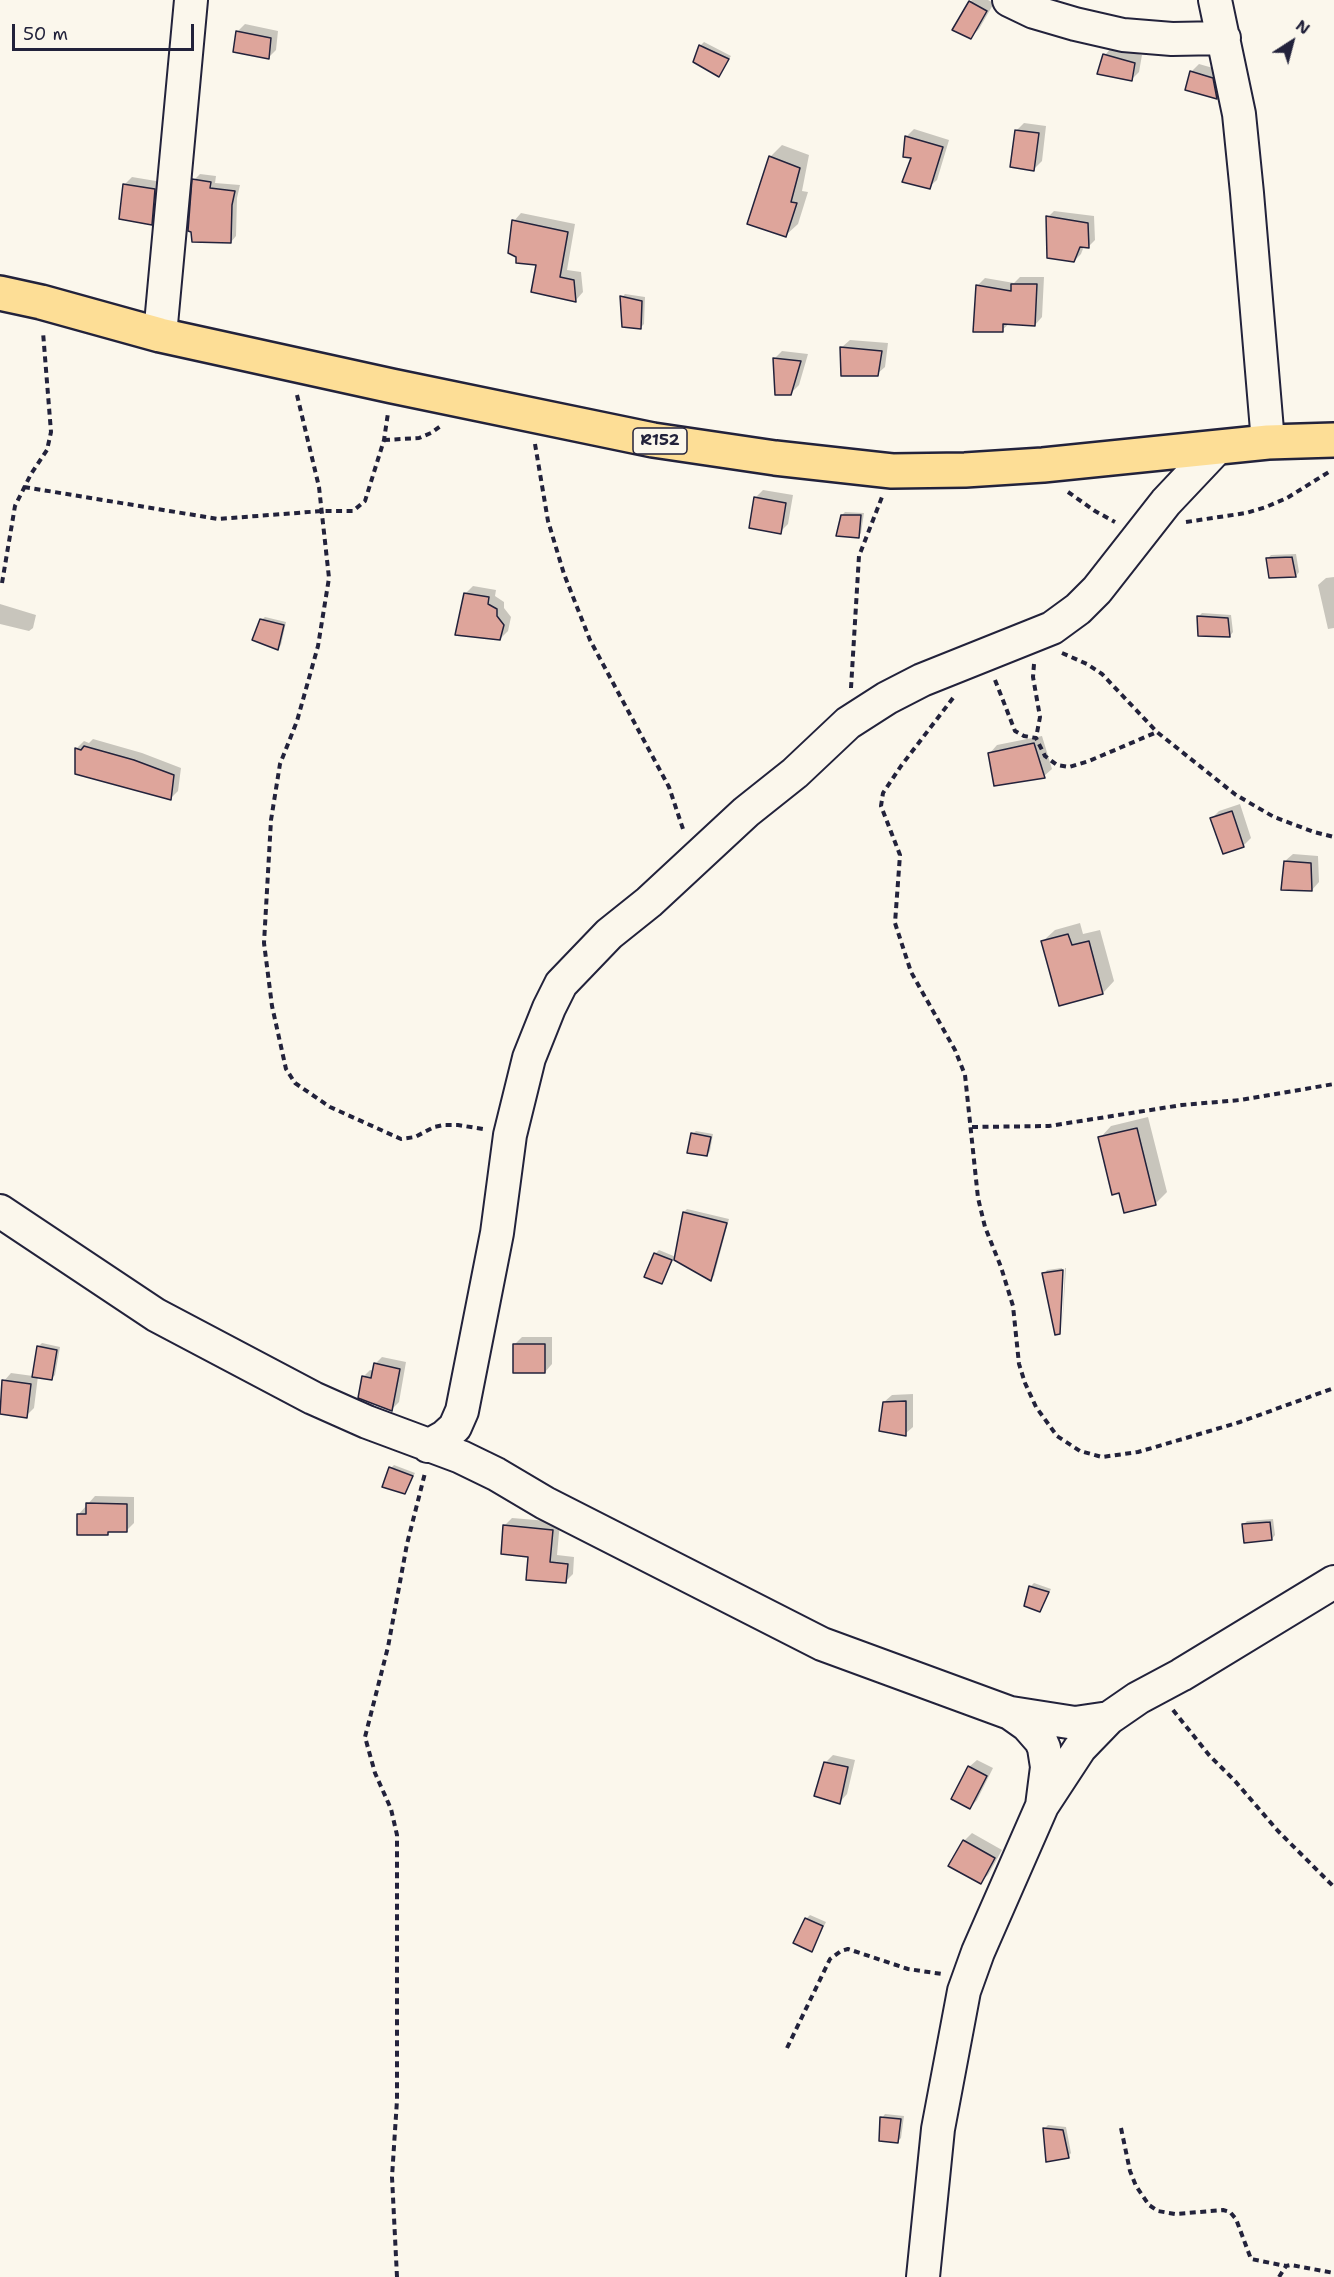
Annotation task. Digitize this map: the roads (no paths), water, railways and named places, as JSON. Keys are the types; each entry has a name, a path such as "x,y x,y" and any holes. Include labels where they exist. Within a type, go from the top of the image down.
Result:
{"main road":[{"name":"R152","path":"0,293 160,335 392,386 653,440 775,458 892,471 965,470 1043,465 1268,442 1334,449"}],"street":[{"path":"160,335 191,0"},
{"path":"1009,0 1054,18 1123,35 1172,39 1224,38"},
{"path":"1215,0 1239,114 1268,442"},
{"path":"428,1446 444,1437 455,1427 465,1402 497,1233 510,1135 529,1058 561,984 609,934 649,903 848,723 905,689 982,656 1033,643 1078,609 1097,590 1143,530 1217,448"},
{"path":"0,1211 156,1315 313,1398 428,1446 461,1457 496,1474 545,1503 813,1640 1010,1713 1075,1723 1108,1718"},
{"path":"923,2277 938,2128 964,1991 978,1952 1042,1806 1080,1748 1108,1718 1334,1582"},
{"path":"1010,1713 1027,1725 1041,1741 1044,1749 1047,1767 1042,1806"}]}
